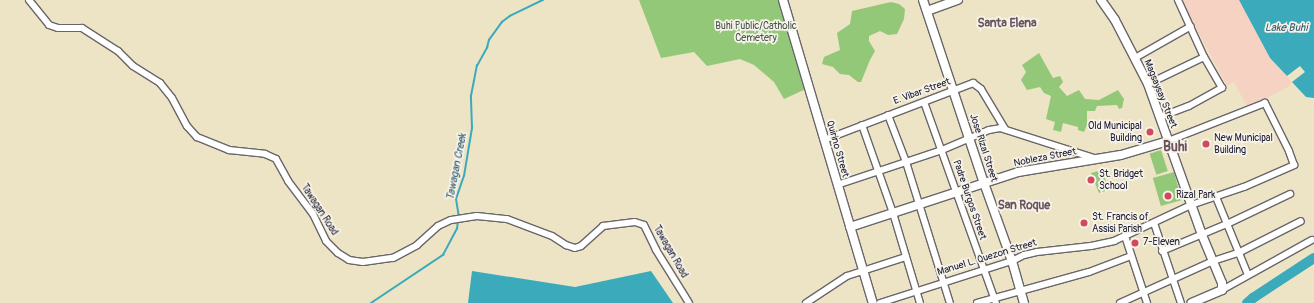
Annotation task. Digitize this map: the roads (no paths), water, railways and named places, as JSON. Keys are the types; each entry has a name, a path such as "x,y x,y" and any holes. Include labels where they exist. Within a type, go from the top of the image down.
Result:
{"street":[{"name":"Tawagan Road","path":"29,0 49,25 58,28 82,28 118,51 133,66 160,83 172,98 187,126 197,137 229,150 265,154 276,159 288,181 313,214 326,241 338,253 350,260 363,262 393,258 421,241 438,226 451,220 462,218 477,216 504,218 552,236 566,245 575,248 581,246 603,226 635,222 644,225 660,258 689,303"},
{"name":"Quirino Street","path":"783,0 873,303"},
{"name":"Jose Rizal Street","path":"923,0 984,183 1012,261 1024,303"},
{"path":"927,11 958,0"},
{"name":"Magsaysay Street","path":"1101,0 1115,20 1148,84 1202,235 1222,283 1222,290"},
{"path":"1160,117 1189,106 1222,88 1204,57 1178,0"},
{"path":"1135,58 1191,26"},
{"path":"1148,84 1204,57"},
{"name":"E. Vibar Street","path":"824,140 971,84 978,85 1005,129"},
{"name":"Padre Burgos Street","path":"924,102 995,301"},
{"name":"Nobleza Street","path":"850,227 1018,172 1139,151 1265,103 1289,151 1294,165"},
{"path":"888,115 906,162 950,303"},
{"path":"862,125 893,213 920,303"},
{"path":"837,185 942,150 989,130 1005,129 1094,158"},
{"name":"Manuel L. Quezon Street","path":"880,303 1012,261 1024,255 1037,252 1091,246 1125,236 1191,205 1216,197 1294,165"},
{"path":"1162,251 1227,224 1290,194"},
{"path":"1216,197 1240,252 1248,275"},
{"path":"1120,303 1143,294 1171,279 1213,261 1240,252 1301,221"},
{"path":"1154,223 1171,279 1181,303"},
{"path":"1125,236 1147,303"},
{"path":"1192,303 1222,290 1312,240"},
{"path":"977,303 995,301 1020,291 1089,272 1131,256"},
{"path":"806,303 847,276 906,257"}],"water":[{"name":"Lake Buhi","path":"1239,0 1314,0 1314,98 1306,97 1292,82 1305,72 1300,66 1287,76 1270,58"},
{"path":"472,271 575,287 651,271 673,303 468,303"}],"waterway":[{"name":"Tawagan Creek","path":"459,218 456,199 464,176 472,128 471,96 477,66 487,48 489,40 502,22 510,16 543,0"},
{"name":"Tawagan Creek","path":"371,303 443,255 457,229 458,221"},
{"path":"1247,303 1314,258"}],"place":[{"name":"Old Municipal Building","path":"1150,132"},
{"name":"New Municipal Building","path":"1206,144"},
{"name":"St. Bridget School","path":"1091,180"},
{"name":"Rizal Park","path":"1168,196"},
{"name":"St. Francis of Assisi Parish","path":"1084,223"},
{"name":"7-Eleven","path":"1135,243"}],"district":[{"name":"Santa Elena","path":"1007,24"},
{"name":"Buhi","path":"1175,147"},
{"name":"San Roque","path":"1024,206"}],"park label":[{"name":"Buhi Public/Catholic Cemetery","path":"756,32"}]}
